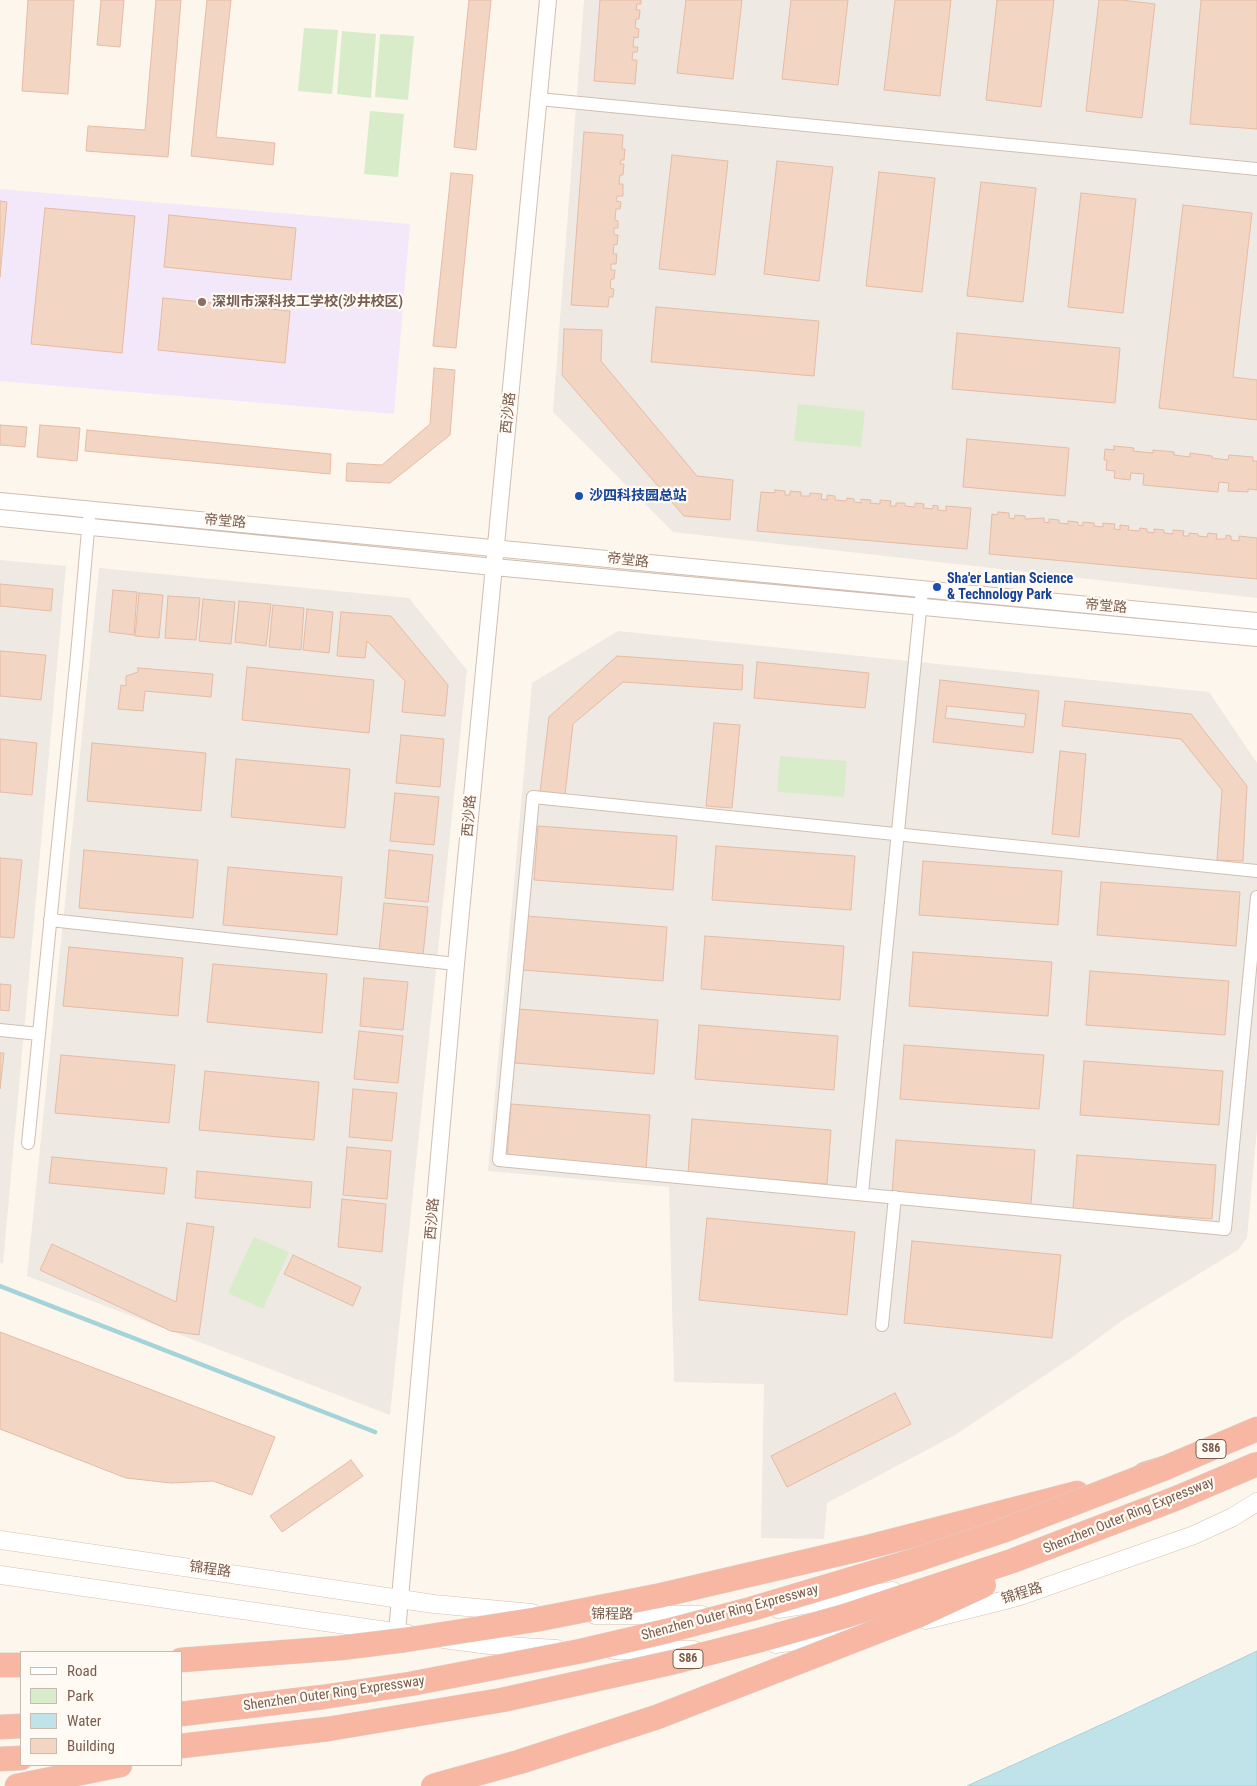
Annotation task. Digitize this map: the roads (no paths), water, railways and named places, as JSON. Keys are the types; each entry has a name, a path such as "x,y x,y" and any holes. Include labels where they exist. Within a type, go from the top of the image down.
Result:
{"highway":[{"name":"Shenzhen Outer Ring Expressway","path":"182,1714 323,1697 410,1684 667,1631 798,1596 919,1559 1038,1518 1257,1429"},
{"name":"Shenzhen Outer Ring Expressway","path":"182,1746 240,1740 415,1716 550,1690 674,1662 835,1619 929,1590 1095,1531 1257,1464"},
{"path":"182,1660 275,1654 405,1640 598,1608 873,1546 974,1521 1165,1468"},
{"path":"433,1786 519,1762 657,1717 918,1615 1177,1498"},
{"path":"0,1727 20,1726"},
{"path":"182,1752 240,1740"},
{"path":"0,1759 20,1758"},
{"path":"17,1786 115,1766"}],"main road":[{"name":"锦程路","path":"0,1540 493,1611 555,1615 666,1616 732,1613 796,1607 860,1597 935,1583 1006,1564 1181,1503 1236,1474 1257,1451"},
{"name":"锦程路","path":"0,1575 490,1645 554,1649 666,1651 734,1648 800,1642 866,1631 942,1616 1017,1597 1194,1535 1233,1517 1257,1502"}],"street":[{"name":"西沙路","path":"397,1632 456,964 548,0"},
{"path":"539,99 1257,169"},
{"name":"帝堂路","path":"0,501 1257,621"},
{"path":"28,1143 90,509"},
{"name":"帝堂路","path":"0,518 494,567 1257,638"},
{"path":"862,1193 922,590"},
{"path":"1257,871 533,797 499,1160 895,1196 1225,1229 1257,897"},
{"path":"50,920 456,964"},
{"path":"0,1030 39,1034"},
{"path":"882,1325 895,1196"}],"water":[{"path":"1257,1651 1257,1786 967,1786 1120,1716"}],"waterway":[{"path":"0,1286 375,1432"}],"place":[{"name":"深圳市深科技工学校(沙井校区)","path":"202,302"},
{"name":"沙四科技园总站","path":"579,496"},
{"name":"Sha'er Lantian Science & Technology Park","path":"937,587"}]}
